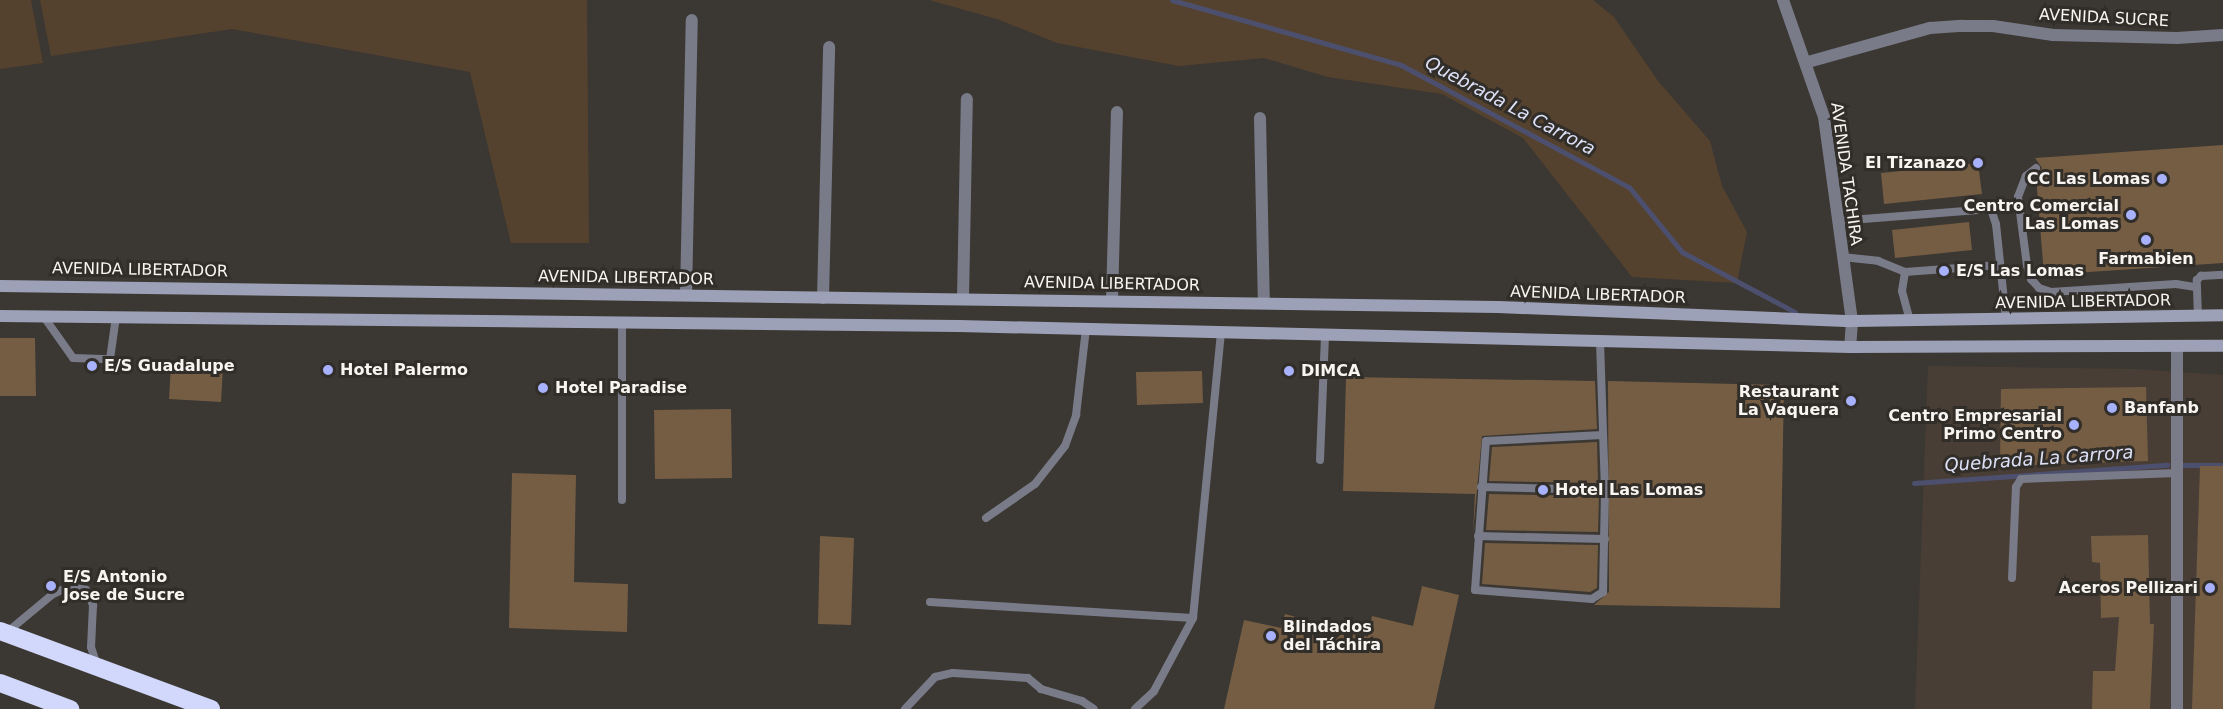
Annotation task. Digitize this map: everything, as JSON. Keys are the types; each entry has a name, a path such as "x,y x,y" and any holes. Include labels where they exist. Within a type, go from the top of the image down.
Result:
{"highway":[{"path":"3,632 211,709"},
{"path":"0,683 70,709"}],"main road":[{"name":"AVENIDA LIBERTADOR","path":"0,285 1498,307 1852,321 2223,315"},
{"path":"0,316 1086,329 1850,347 2177,349 2223,346"}],"street":[{"name":"AVENIDA TACHIRA","path":"1783,0 1808,62 1824,117 1852,321 1850,347"},
{"path":"686,295 692,20"},
{"name":"AVENIDA SUCRE","path":"1808,62 1930,28 1993,26 2053,35 2177,38 2223,34"},
{"path":"823,298 829,47"},
{"path":"963,299 967,99"},
{"path":"1112,301 1117,112"},
{"path":"1260,118 1264,303"},
{"path":"2177,349 2177,709"}],"lane":[{"path":"2036,168 2026,176 2018,198 2027,265 2031,279 2039,288 2051,292 2176,284 2196,287"},
{"path":"1838,221 1991,209 2006,319"},
{"path":"1842,257 1878,261 1905,272 2000,265"},
{"path":"1905,272 1902,291 1910,320"},
{"path":"2198,317 2196,287 2201,276 2223,276"},
{"path":"44,318 73,358 110,359 116,317"},
{"path":"622,325 622,500"},
{"path":"986,518 1035,484 1065,446 1076,415 1086,329"},
{"path":"1135,709 1154,691 1192,618 1221,332"},
{"path":"1320,460 1325,334"},
{"path":"1600,341 1605,490 1604,592 1592,599 1475,590 1483,445 1490,439 1603,435"},
{"path":"2012,578 2016,487 2021,479 2177,473"},
{"path":"1481,487 1605,490"},
{"path":"1478,536 1605,539"},
{"path":"3,632 53,594 68,586 86,590 93,605 92,646 98,668"},
{"path":"930,602 1192,618"},
{"path":"905,709 935,676 953,673 1028,678 1041,690 1082,701 1094,709"}],"shaded area":[{"path":"0,0 31,0 43,63 0,69"},
{"path":"40,0 587,0 589,243 511,243 470,72 232,29 51,56"},
{"path":"929,0 1593,0 1614,17 1658,81 1710,141 1722,186 1747,232 1737,283 1632,277 1523,138 1442,94 1328,77 1264,58 1179,66 1057,43 997,19"},
{"path":"1928,366 2136,369 2223,375 2223,709 1915,709"}],"building":[{"name":"Centro Comercial Las Lomas","path":"2223,145 2223,263 2044,275 2036,176 2042,168 2035,158"},
{"path":"1978,163 1982,194 1884,204 1881,173"},
{"path":"1969,222 1972,250 1895,258 1892,230"},
{"path":"0,338 35,338 36,396 0,396"},
{"path":"171,364 223,367 221,402 169,399"},
{"path":"1202,371 1203,403 1137,405 1136,372"},
{"path":"1346,377 1595,381 1597,429 1482,436 1473,533 1475,494 1343,491"},
{"path":"1608,381 1784,385 1780,608 1594,605 1609,592"},
{"name":"Centro Empresarial Primo Centro","path":"2146,387 2148,461 2000,466 2001,389"},
{"path":"731,409 732,478 655,479 654,410"},
{"path":"1597,442 1598,483 1489,481 1492,447"},
{"name":"Aceros Pellizari","path":"2200,466 2223,466 2223,709 2192,709"},
{"path":"512,473 576,475 574,582 628,584 627,632 509,628"},
{"path":"1489,494 1599,496 1598,532 1486,530"},
{"path":"2148,535 2150,624 2154,624 2150,709 2092,709 2093,671 2115,671 2119,617 2101,618 2100,563 2092,562 2091,536"},
{"path":"820,536 854,538 851,625 818,624"},
{"path":"1485,543 1598,545 1597,588 1590,592 1482,584"},
{"path":"1422,586 1459,595 1434,709 1224,709 1244,620 1281,628 1285,614 1368,637 1372,616 1413,626"}],"waterway":[{"name":"Quebrada La Carrora","path":"1172,0 1401,65 1629,187 1682,252 1795,312"},
{"name":"Quebrada La Carrora","path":"1914,483 2167,465"},
{"name":"Quebrada La Carrora","path":"2182,465 2223,465"}],"place":[{"name":"El Tizanazo","path":"1978,163"},
{"name":"CC Las Lomas","path":"2162,179"},
{"name":"Centro Comercial Las Lomas","path":"2131,215"},
{"name":"Farmabien","path":"2146,240"},
{"name":"E/S Las Lomas","path":"1944,271"},
{"name":"E/S Guadalupe","path":"92,366"},
{"name":"Hotel Palermo","path":"328,370"},
{"name":"DIMCA","path":"1289,371"},
{"name":"Hotel Paradise","path":"543,388"},
{"name":"Restaurant La Vaquera","path":"1851,401"},
{"name":"Banfanb","path":"2112,408"},
{"name":"Centro Empresarial Primo Centro","path":"2074,425"},
{"name":"Hotel Las Lomas","path":"1543,490"},
{"name":"E/S Antonio Jose de Sucre","path":"51,586"},
{"name":"Aceros Pellizari","path":"2210,588"},
{"name":"Blindados del Táchira","path":"1271,636"}]}
